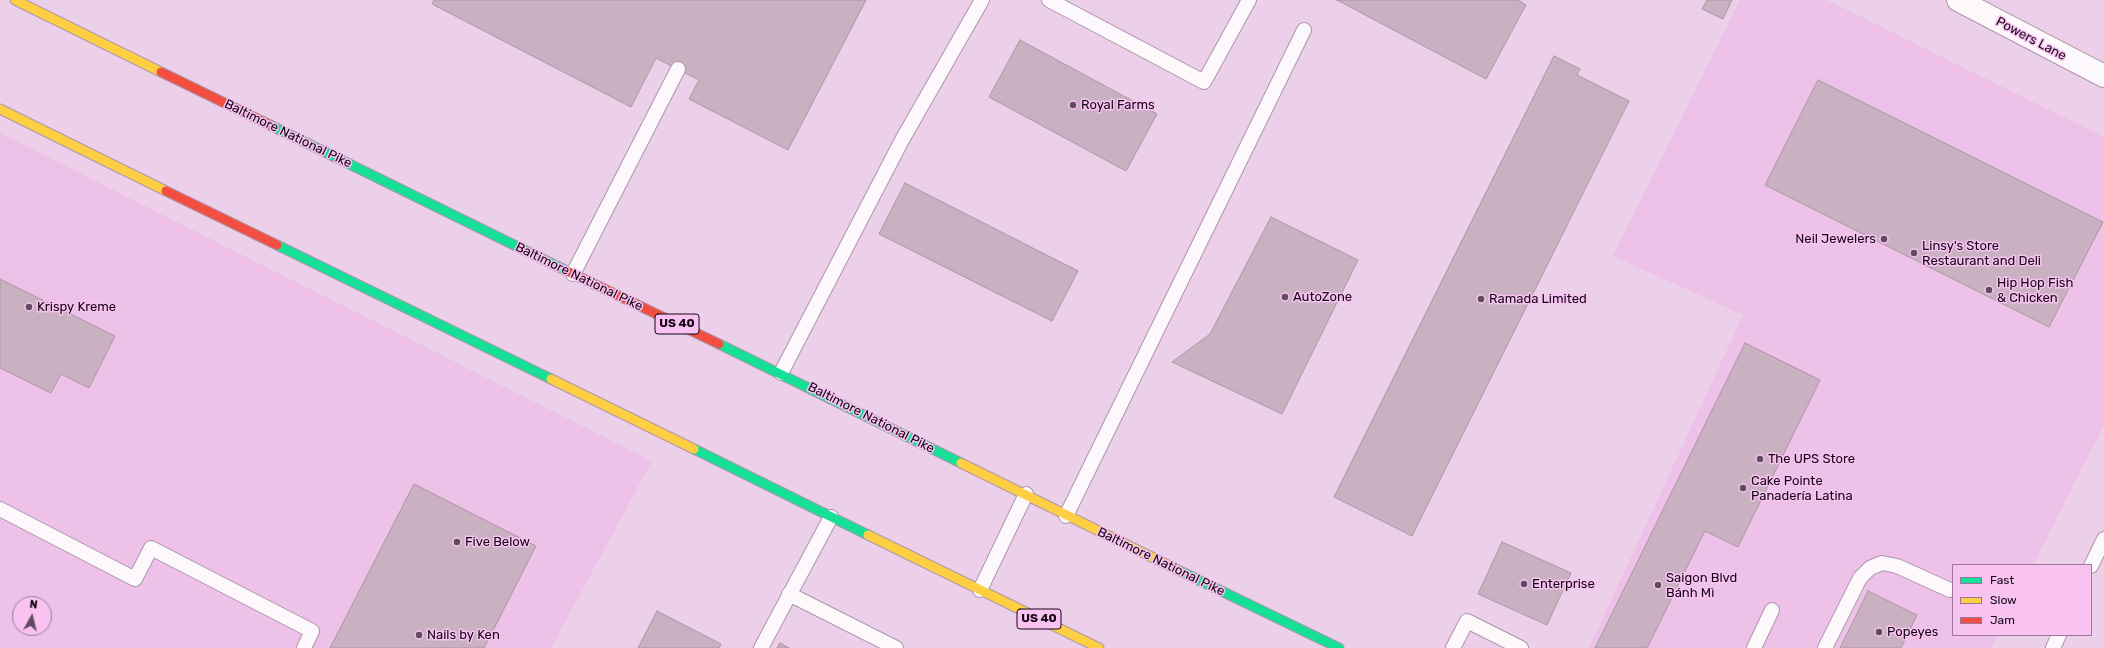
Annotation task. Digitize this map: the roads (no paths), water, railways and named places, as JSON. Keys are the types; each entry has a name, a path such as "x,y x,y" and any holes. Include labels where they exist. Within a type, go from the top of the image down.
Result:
{"main road":[{"name":"Baltimore National Pike","path":"15,0 573,274 781,373 1026,494 1066,516 1339,648"},
{"name":"US 40","path":"0,109 1098,648"},
{"path":"0,116 10,114"}],"street":[{"name":"Powers Lane","path":"1958,0 2104,76"}],"lane":[{"path":"781,373 902,140 982,0"},
{"path":"1049,0 1204,82 1249,0"},
{"path":"1066,516 1304,30"},
{"path":"573,274 678,69"},
{"path":"980,590 1026,494"},
{"path":"0,509 135,578 151,548 312,631 304,648"},
{"path":"761,648 831,517"},
{"path":"2092,564 2104,539"},
{"path":"1825,648 1860,578 1870,568 1882,563 1897,566 1950,590"},
{"path":"789,594 896,648"},
{"path":"1754,648 1772,610"},
{"path":"1453,648 1467,621 1521,648"},
{"path":"2053,648 2059,636"}],"place":[{"name":"Royal Farms","path":"1073,105"},
{"name":"Neil Jewelers","path":"1884,239"},
{"name":"Linsy's Store Restaurant and Deli","path":"1914,253"},
{"name":"Hip Hop Fish & Chicken","path":"1989,290"},
{"name":"AutoZone","path":"1285,297"},
{"name":"Ramada Limited","path":"1481,299"},
{"name":"Krispy Kreme","path":"29,307"},
{"name":"The UPS Store","path":"1760,459"},
{"name":"Cake Pointe Panadería Latina","path":"1743,488"},
{"name":"Five Below","path":"457,542"},
{"name":"Enterprise","path":"1524,584"},
{"name":"Saigon Blvd Bánh Mì","path":"1658,585"},
{"name":"Popeyes","path":"1879,632"},
{"name":"Nails by Ken","path":"419,635"}]}
